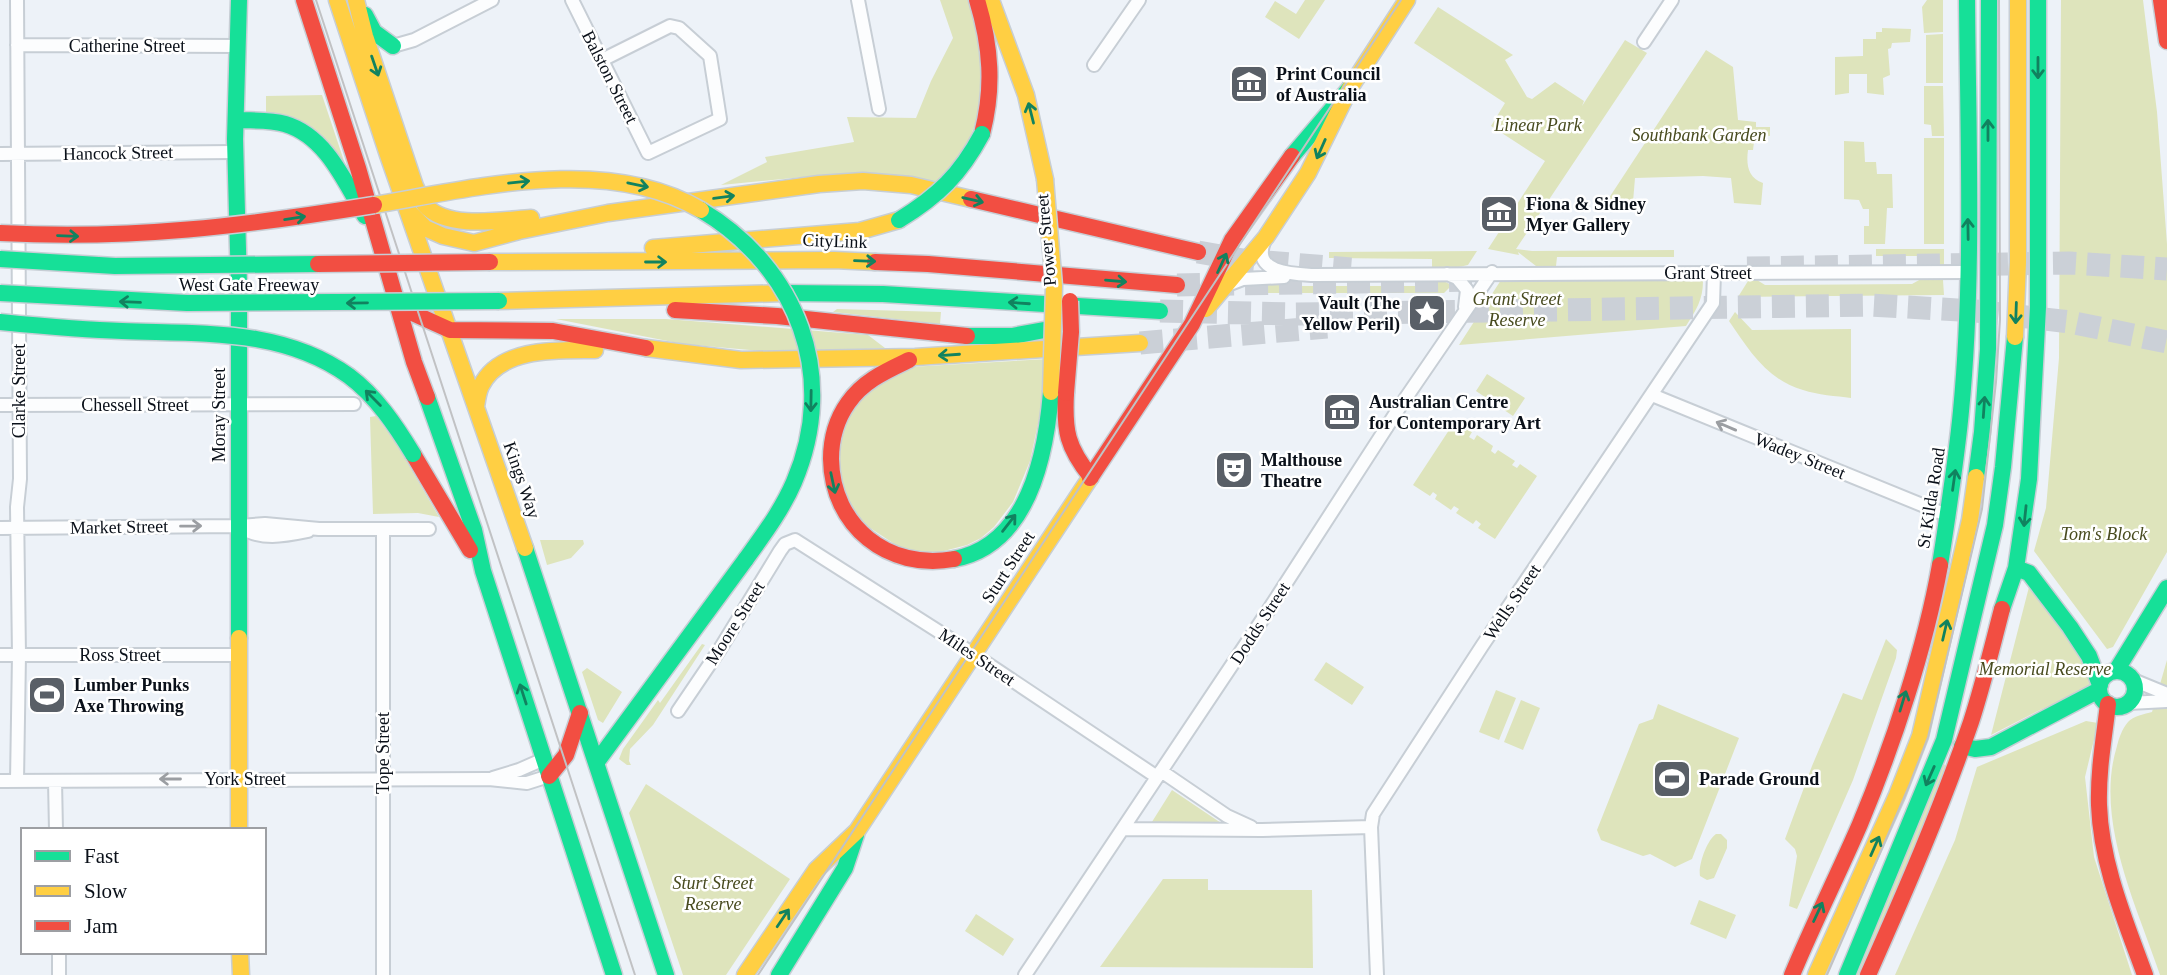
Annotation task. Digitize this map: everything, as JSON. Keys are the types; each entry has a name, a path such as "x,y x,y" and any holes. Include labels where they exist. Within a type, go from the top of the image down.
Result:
{"main road":[{"name":"Moray Street","path":"239,0 235,152 238,198 239,828"},
{"path":"304,0 358,168 433,420 474,530 483,571 614,975"},
{"name":"Kings Way","path":"337,0 580,713 666,975"},
{"path":"356,0 373,32 393,46"},
{"path":"356,0 365,36 415,186 427,208 440,216 469,221 608,213 819,184 863,181 911,185 1198,252"},
{"path":"490,262 860,231 899,220 933,200 949,185 971,155 982,134 989,106 992,64 977,0"},
{"name":"Power Street","path":"991,0 1026,95 1053,179 1067,235"},
{"path":"1007,0 1016,21"},
{"name":"St Kilda Road","path":"1792,975 1886,757 1919,649 1948,516 1961,429 1967,348 1968,0"},
{"path":"1816,975 1887,818 1920,736 1970,520 1982,432 1988,349 1989,0"},
{"path":"1847,975 1944,740 1995,525 2015,341 2018,262 2018,0"},
{"path":"1868,975 1927,843 1962,746 2016,568 2029,480 2037,344 2038,0"},
{"path":"2161,0 2167,41"},
{"name":"Sturt Street","path":"1192,324 1227,286 1266,236 1313,166 1350,88 1404,3"},
{"name":"Power Street","path":"1031,61 1044,102 1053,179 1055,328 1059,392 1067,441 1074,456 1091,477"},
{"name":"Sturt Street","path":"745,975 816,870 857,831 974,655 1192,324 1232,240 1253,208 1302,143 1350,88"},
{"path":"236,120 274,121 290,125 306,134 335,165 377,237"},
{"path":"0,233 86,236 177,232 259,223 483,187 550,179 621,182 649,187 685,200 736,232 760,255 773,273 803,332 811,375 810,422 801,465 782,506 746,559 596,763"},
{"path":"1968,197 1988,190"},
{"path":"407,210 417,222 443,236 474,243 608,213"},
{"path":"397,306 494,239"},
{"name":"West Gate Freeway","path":"0,259 115,266 490,262"},
{"name":"CityLink","path":"490,262 797,259 928,264 1177,285"},
{"name":"Power Street","path":"1059,392 1071,332 1069,264"},
{"name":"West Gate Freeway","path":"0,293 183,304 499,301"},
{"path":"499,301 790,293 883,294 1160,311"},
{"path":"499,301 792,317 980,336 1031,333 1055,328 1066,318 1070,301"},
{"path":"397,306 450,330 553,331 671,352"},
{"path":"0,322 54,328 217,335 284,345 324,361 356,382 389,416 483,571"},
{"path":"476,407 479,386 486,378 502,365 531,352 566,349 671,352 766,361 915,357 1140,343"},
{"path":"915,357 878,374 851,399 838,422 830,452 834,491 850,520 872,543 904,558 931,562 956,559 983,548 1005,530 1021,508 1033,481 1059,392"},
{"path":"1948,516 1970,520"},
{"path":"1995,525 2004,601"},
{"path":"2016,568 2029,573 2080,643 2094,666 2103,696 2117,707 2127,704"},
{"path":"2123,674 2167,588"},
{"path":"2080,643 2093,658 2123,674 2135,695 2113,722 2100,759"},
{"path":"2123,674 2104,677 2099,805 2104,850 2111,878 2145,975"},
{"path":"1920,736 1975,749 1992,747 2062,712 2103,696"},
{"path":"550,776 566,755 580,713"},
{"name":"Sturt Street","path":"779,975 845,868 857,831"}],"street":[{"name":"Clarke Street","path":"17,0 20,479 17,528 17,781"},
{"path":"393,46 414,40 492,0"},
{"name":"Balston Street","path":"572,0 648,153 720,119 710,56 679,27 670,26 602,60"},
{"path":"858,0 879,109"},
{"path":"1094,65 1139,0"},
{"path":"1644,42 1672,0"},
{"name":"Catherine Street","path":"17,45 237,46"},
{"name":"Hancock Street","path":"0,154 235,152"},
{"name":"Grant Street","path":"1266,236 1261,253 1272,269 1285,274 1968,272"},
{"name":"Dodds Street","path":"1026,974 1492,272"},
{"name":"Wells Street","path":"1377,975 1371,827 1376,808 1713,303 1714,273"},
{"path":"1447,274 1457,278 1467,290 1467,304 1461,317"},
{"name":"Grant Street","path":"1227,286 1242,279 1313,275"},
{"name":"Wadey Street","path":"1652,395 1948,516"},
{"name":"Chessell Street","path":"0,405 354,404"},
{"name":"Market Street","path":"0,528 239,526 262,537 319,529 429,529"},
{"name":"Tope Street","path":"383,530 383,975"},
{"name":"Miles Street","path":"795,540 1159,774 1227,816 1262,830"},
{"name":"Moore Street","path":"678,711 780,551 785,544 795,540"},
{"name":"Ross Street","path":"0,655 239,655"},
{"path":"2123,674 2167,694"},
{"path":"2127,704 2167,701"},
{"name":"York Street","path":"489,779 512,773 544,759"},
{"name":"York Street","path":"0,781 489,779 527,783 550,776"},
{"path":"55,781 57,828"},
{"name":"Miles Street","path":"1124,829 1262,830 1371,827"},
{"name":"Wells Street","path":"1372,975 1375,950"},
{"path":"59,954 59,975"}],"green space":[{"path":"940,0 970,0 981,78 977,117 971,136 937,182 835,174 721,185 767,162 765,157 854,142 847,117 916,118 953,38"},
{"path":"1305,0 1325,0 1299,39 1265,17 1275,1 1296,14"},
{"path":"1927,0 1943,0 1943,32 1924,33 1922,7"},
{"name":"Tom's Block","path":"2061,0 2143,0 2157,112 2167,244 2167,552 2113,647 2107,649 2034,551 2046,508 2059,358"},
{"name":"Linear Park","path":"1438,7 1513,55 1505,60 1527,97 1532,99 1555,82 1584,101 1582,106 1625,40 1647,53 1516,249 1674,250 1674,257 1557,257 1556,266 1536,266 1518,252 1519,255 1488,249 1545,161 1491,126 1505,103 1414,43"},
{"path":"1882,28 1911,29 1910,42 1892,43 1888,49 1890,75 1883,78 1884,95 1867,93 1867,74 1849,74 1849,93 1835,95 1835,57 1863,56 1863,39 1876,39 1876,32 1882,32"},
{"path":"1943,34 1943,83 1926,83 1926,35"},
{"name":"Southbank Garden","path":"1706,50 1733,67 1738,120 1756,122 1756,127 1770,127 1770,136 1755,134 1753,150 1748,150 1749,170 1754,178 1763,183 1761,205 1734,203 1731,178 1703,176 1635,178 1633,202 1607,201"},
{"path":"1924,86 1943,86 1944,136 1932,136 1931,125 1924,124"},
{"path":"322,95 347,170 303,125 280,115 266,113 266,96"},
{"path":"1924,138 1944,138 1944,244 1924,244"},
{"path":"1844,141 1864,142 1865,162 1876,162 1877,174 1892,174 1893,208 1887,208 1885,244 1864,244 1864,226 1869,226 1869,209 1863,209 1859,200 1844,199"},
{"path":"1876,249 1944,249 1944,265 1921,265 1921,256 1876,256"},
{"path":"1477,251 1468,265 1459,267 1432,268 1432,259 1329,258 1329,252"},
{"path":"1921,279 1943,280 1944,295 1738,297 1748,281 1757,280 1765,285 1912,284"},
{"name":"Grant Street Reserve","path":"1501,280 1703,281 1703,288 1696,310 1686,326 1459,345"},
{"path":"1292,281 1301,286 1425,286 1439,281 1451,286 1444,293 1263,293 1256,282"},
{"path":"837,309 941,312 940,324 833,312"},
{"path":"1735,312 1752,330 1851,329 1851,398 1809,392 1779,379 1760,363 1729,321"},
{"path":"556,319 666,319 868,335 885,348 785,353 683,344"},
{"path":"1048,359 1045,391 1030,461 1013,502 994,527 981,538 967,545 936,553 905,551 855,518 835,465 850,409 895,372 910,367"},
{"path":"1487,374 1525,398 1513,416 1476,391"},
{"path":"376,416 396,443 439,517 418,513 373,514 370,417"},
{"path":"1455,421 1472,432 1469,437 1474,440 1477,435 1493,446 1491,451 1495,454 1498,450 1515,461 1512,465 1517,468 1520,464 1537,476 1495,539 1478,528 1481,524 1476,520 1473,524 1456,513 1459,509 1454,506 1451,510 1435,499 1437,495 1433,492 1430,496 1413,485"},
{"path":"540,540 583,540 584,544 571,558 547,565"},
{"name":"Memorial Reserve","path":"2029,587 2078,651 2086,666 2091,690 2040,710 1991,735"},
{"path":"1886,639 1897,650 1896,658 1853,780 1797,909 1789,906 1797,856 1795,849 1785,839 1843,693 1862,700"},
{"path":"702,644 705,645 653,725 630,749 631,765 627,765 619,759 623,749"},
{"path":"2167,660 2167,975 2160,975 2121,862 2114,833 2111,774 2118,743 2126,725 2133,718 2152,712"},
{"path":"1326,662 1364,687 1352,705 1314,680"},
{"path":"587,668 622,692 603,723 598,720 582,672"},
{"path":"1496,690 1516,698 1499,740 1479,732"},
{"path":"1521,700 1540,708 1523,750 1504,742"},
{"path":"1658,704 1739,738 1692,859 1675,867 1650,854 1643,856 1601,840 1597,830 1639,724 1653,719"},
{"path":"2086,721 2098,723 2085,777 2094,857 2132,975 1895,975 1955,840 1977,767"},
{"path":"1944,764 1948,769 1862,975 1851,975"},
{"name":"Sturt Street Reserve","path":"646,784 790,879 726,975 683,975 629,813"},
{"path":"1172,790 1224,825 1150,825"},
{"path":"1716,834 1721,834 1727,840 1727,848 1714,878 1707,880 1700,876 1700,866 1706,847"},
{"path":"1163,879 1208,879 1208,890 1312,890 1313,968 1100,967"},
{"path":"1699,900 1736,915 1726,939 1690,924"},
{"path":"976,914 1014,939 1003,956 965,931"}],"tunnel":[{"path":"1198,252 1243,260 1351,269"},
{"path":"1747,268 2070,263 2167,269"},
{"path":"1177,285 1478,280"},
{"path":"1160,311 1296,314 1871,305 1976,311 2070,322 2167,342"},
{"path":"1140,343 1327,327"}],"tram line":[{"path":"316,0 635,975"},
{"path":"758,975 1401,0"},
{"path":"1827,975 1928,737 1982,509 2000,320 1999,0"}],"traffic: fast":[{"path":"239,0 235,139 239,286 239,638"},
{"path":"1940,565 1959,430 1968,309 1967,0"},
{"path":"1976,477 1988,349 1989,0"},
{"path":"2002,609 2016,568 2029,479 2038,307 2038,0"},
{"path":"365,15 374,32 393,46"},
{"path":"1292,156 1350,88"},
{"path":"236,120 279,122 312,139 342,175 365,216"},
{"path":"899,220 947,183 982,134"},
{"path":"701,210 735,234 763,262 785,294 801,328 810,365 812,403 807,442 794,482 778,512 746,559"},
{"path":"0,259 115,266 318,264"},
{"path":"0,293 187,303 499,301"},
{"path":"786,293 883,294 1160,311"},
{"path":"0,322 92,330 211,334 269,341 297,349 323,360 359,384 385,412 413,454"},
{"path":"967,336 1012,336 1055,328"},
{"path":"1847,975 1944,740 1995,525 2015,337"},
{"path":"954,559 979,550 1000,536 1016,517 1029,494 1038,469 1051,392"},
{"path":"427,397 474,530 483,571 614,975"},
{"path":"525,548 666,975"},
{"path":"596,763 746,559"},
{"path":"2016,568 2029,573 2070,627 2089,656 2100,685"},
{"path":"2116,671 2167,588"},
{"path":"2117,671 2130,676 2135,689 2130,702 2117,707 2104,702 2099,689 2104,676 2117,671"},
{"path":"1962,746 1975,749 1991,747 2099,690"},
{"path":"779,975 845,868 856,835"}],"traffic: slow":[{"path":"337,0 525,548"},
{"path":"356,0 365,36 415,186 425,205 435,213 461,221 531,218"},
{"path":"991,0 1026,95 1045,179"},
{"path":"1206,309 1266,237 1308,173 1350,88 1407,0"},
{"path":"2015,337 2018,262 2018,0"},
{"path":"374,205 497,184 583,179 624,183 664,193 701,210"},
{"path":"1045,179 1054,286 1051,392"},
{"path":"409,212 425,228 443,236 474,243 608,213 819,184 863,181 911,185 971,199"},
{"path":"653,248 860,231 899,220"},
{"path":"490,262 875,262"},
{"path":"499,301 786,293"},
{"path":"646,348 741,360 915,357 1140,343"},
{"path":"476,407 478,393 490,373 516,357 548,351 595,350"},
{"path":"1816,975 1897,795 1920,736 1970,520 1976,477"},
{"path":"745,975 816,870 857,831 1090,478"},
{"path":"239,638 239,828"},
{"path":"240,954 241,975"}],"traffic: jam":[{"path":"304,0 427,397"},
{"path":"977,0 989,67 988,100 982,134"},
{"path":"2161,0 2167,41"},
{"path":"1090,478 1192,324 1232,240 1292,156"},
{"path":"971,199 1198,252"},
{"path":"0,233 96,235 188,230 374,205"},
{"path":"318,264 490,262"},
{"path":"875,262 1177,285"},
{"path":"1066,393 1071,332 1070,301"},
{"path":"397,306 450,330 553,331 646,348"},
{"path":"675,310 777,316 967,336"},
{"path":"909,360 868,383 854,395 844,409 832,444 834,483 841,505 868,539 907,558 930,561 954,559"},
{"path":"1066,393 1069,438 1077,457 1091,477"},
{"path":"413,454 470,550"},
{"path":"1792,975 1860,824 1884,762 1917,663 1940,565"},
{"path":"1868,975 1922,850 1971,722 2002,609"},
{"path":"2108,704 2099,780 2104,849 2122,913 2145,975"},
{"path":"549,776 566,755 580,713"}],"place":[{"name":"Print Council of Australia","path":"1249,84"},
{"name":"Fiona & Sidney Myer Gallery","path":"1499,214"},
{"name":"Vault (The Yellow Peril)","path":"1427,313"},
{"name":"Australian Centre for Contemporary Art","path":"1342,412"},
{"name":"Malthouse Theatre","path":"1234,470"},
{"name":"Lumber Punks Axe Throwing","path":"47,695"},
{"name":"Parade Ground","path":"1672,779"}]}
